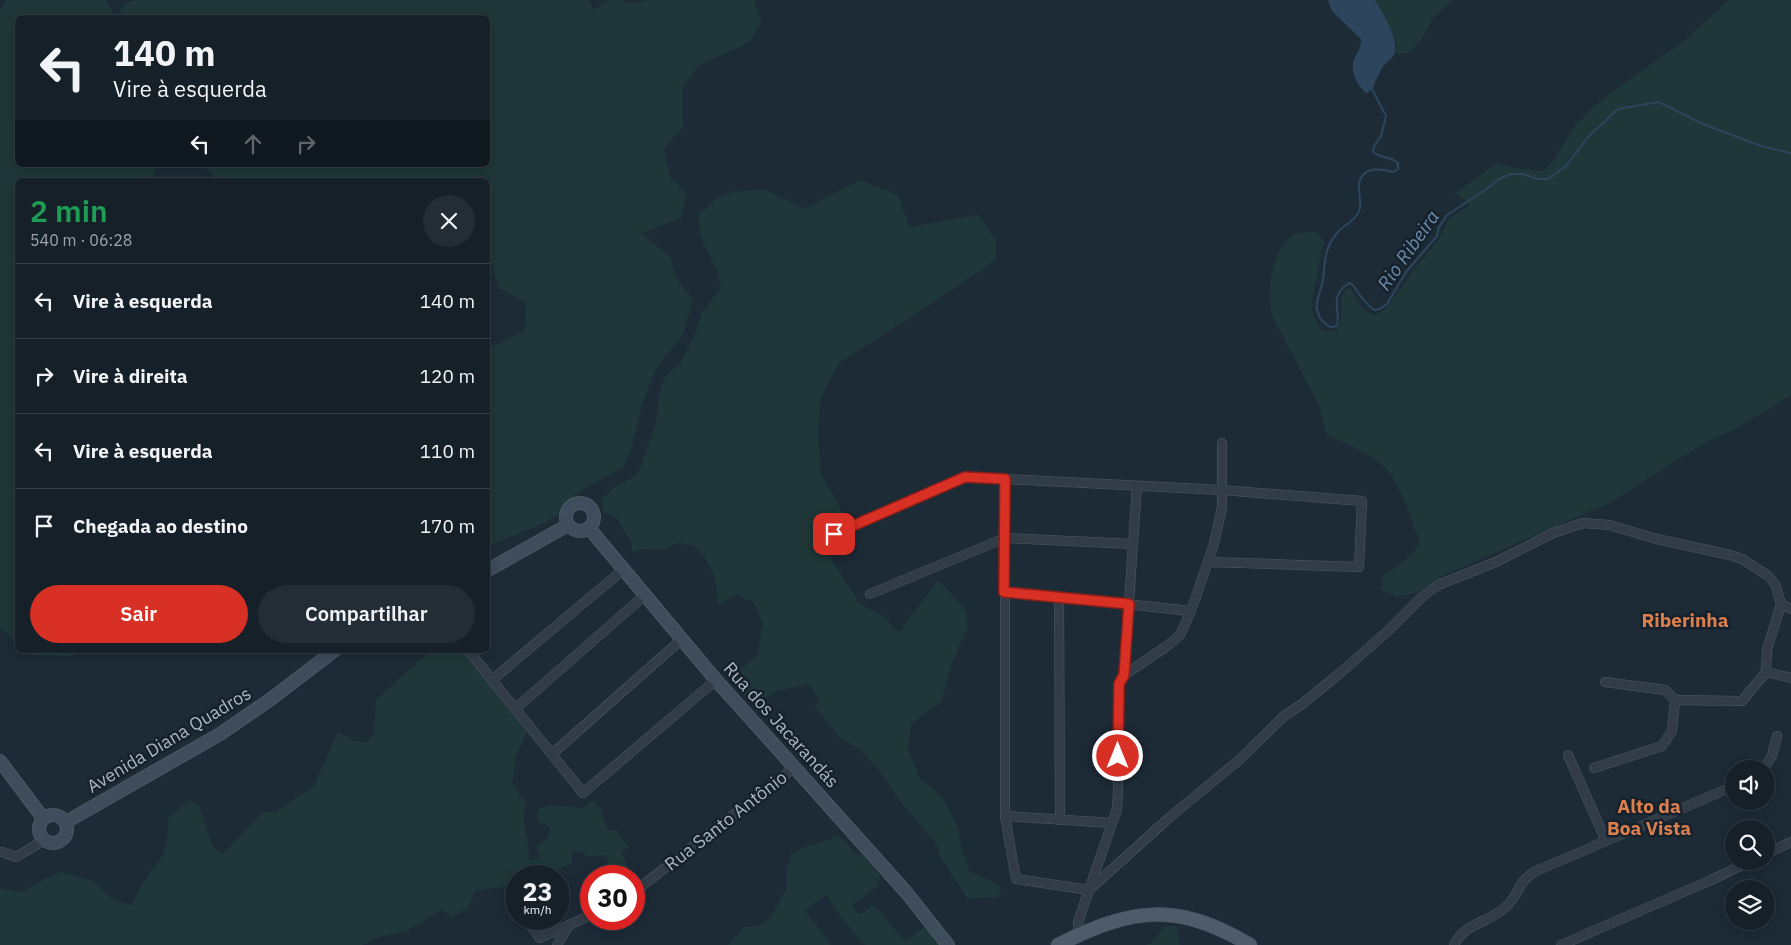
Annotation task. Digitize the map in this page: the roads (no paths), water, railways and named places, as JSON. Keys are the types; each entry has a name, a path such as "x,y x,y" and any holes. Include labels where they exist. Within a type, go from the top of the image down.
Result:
{"main road":[{"path":"1058,945 1116,920 1154,913 1177,915 1216,926 1250,945"}],"street":[{"path":"1124,675 1180,635 1191,611 1214,544 1222,507 1222,443"},
{"path":"834,534 965,477 1222,490 1362,501 1359,567 1208,562"},
{"path":"1005,479 1005,816 1016,879 1089,890"},
{"path":"1078,935 1078,922 1117,809 1119,684 1124,675 1137,486"},
{"path":"576,503 582,503 594,513 593,523 584,531 578,531 568,525 566,519 568,509 576,503"},
{"path":"1089,890 1170,817 1238,761 1284,716 1310,698 1389,630 1423,596 1438,585 1496,562 1553,533 1583,523 1609,525 1742,559 1766,575 1774,584 1781,604 1767,650 1766,672 1742,701 1675,700 1665,690 1605,682"},
{"path":"490,569 568,525"},
{"name":"Rua dos Jacarandás","path":"589,528 716,680 906,892 948,945"},
{"path":"870,594 1004,538 1133,544"},
{"path":"492,680 624,569"},
{"path":"1004,592 1191,611"},
{"path":"515,708 645,595"},
{"path":"1059,597 1060,820"},
{"path":"1781,604 1791,609"},
{"path":"552,754 682,639"},
{"name":"Avenida Diana Quadros","path":"66,822 220,734 331,653"},
{"path":"470,653 583,792 716,680"},
{"path":"1766,672 1791,678"},
{"path":"1594,768 1662,746 1672,731 1675,700"},
{"path":"1769,760 1777,736"},
{"path":"1568,755 1606,841"},
{"path":"0,761 43,818"},
{"name":"Rua Santo Antônio","path":"645,883 795,767"},
{"path":"1454,945 1462,932 1494,916 1508,906 1520,884 1527,877 1544,867 1725,790"},
{"path":"54,814 62,817 66,822 67,834 61,841 53,843 44,840 39,829 43,818 54,814"},
{"path":"1005,816 1112,823"},
{"path":"1,850 16,857 44,840"},
{"path":"1775,850 1791,842"},
{"path":"1561,945 1732,870"},
{"path":"534,930 540,938 558,930"},
{"path":"558,945 566,930"}],"water":[{"path":"1328,0 1375,0 1386,19 1395,41 1393,55 1384,65 1372,90 1366,93 1360,87 1353,71 1354,60 1360,47 1361,39 1332,11"}],"waterway":[{"name":"Rio Ribeira","path":"1372,89 1386,116 1381,136 1374,146 1373,152 1398,163 1398,169 1393,172 1374,170 1364,174 1359,183 1360,205 1357,215 1337,233 1330,245 1317,299 1320,318 1330,327 1337,326 1337,298 1339,293 1349,283 1353,285 1362,299 1374,310 1380,309 1387,304 1406,272 1437,236 1439,227 1447,215 1499,179 1511,174 1523,174 1537,179 1548,179 1566,166 1589,136 1618,109 1659,102 1703,124 1761,146 1791,153"}],"district":[{"name":"Riberinha","path":"1685,620"},
{"name":"Alto da Boa Vista","path":"1649,817"}]}
